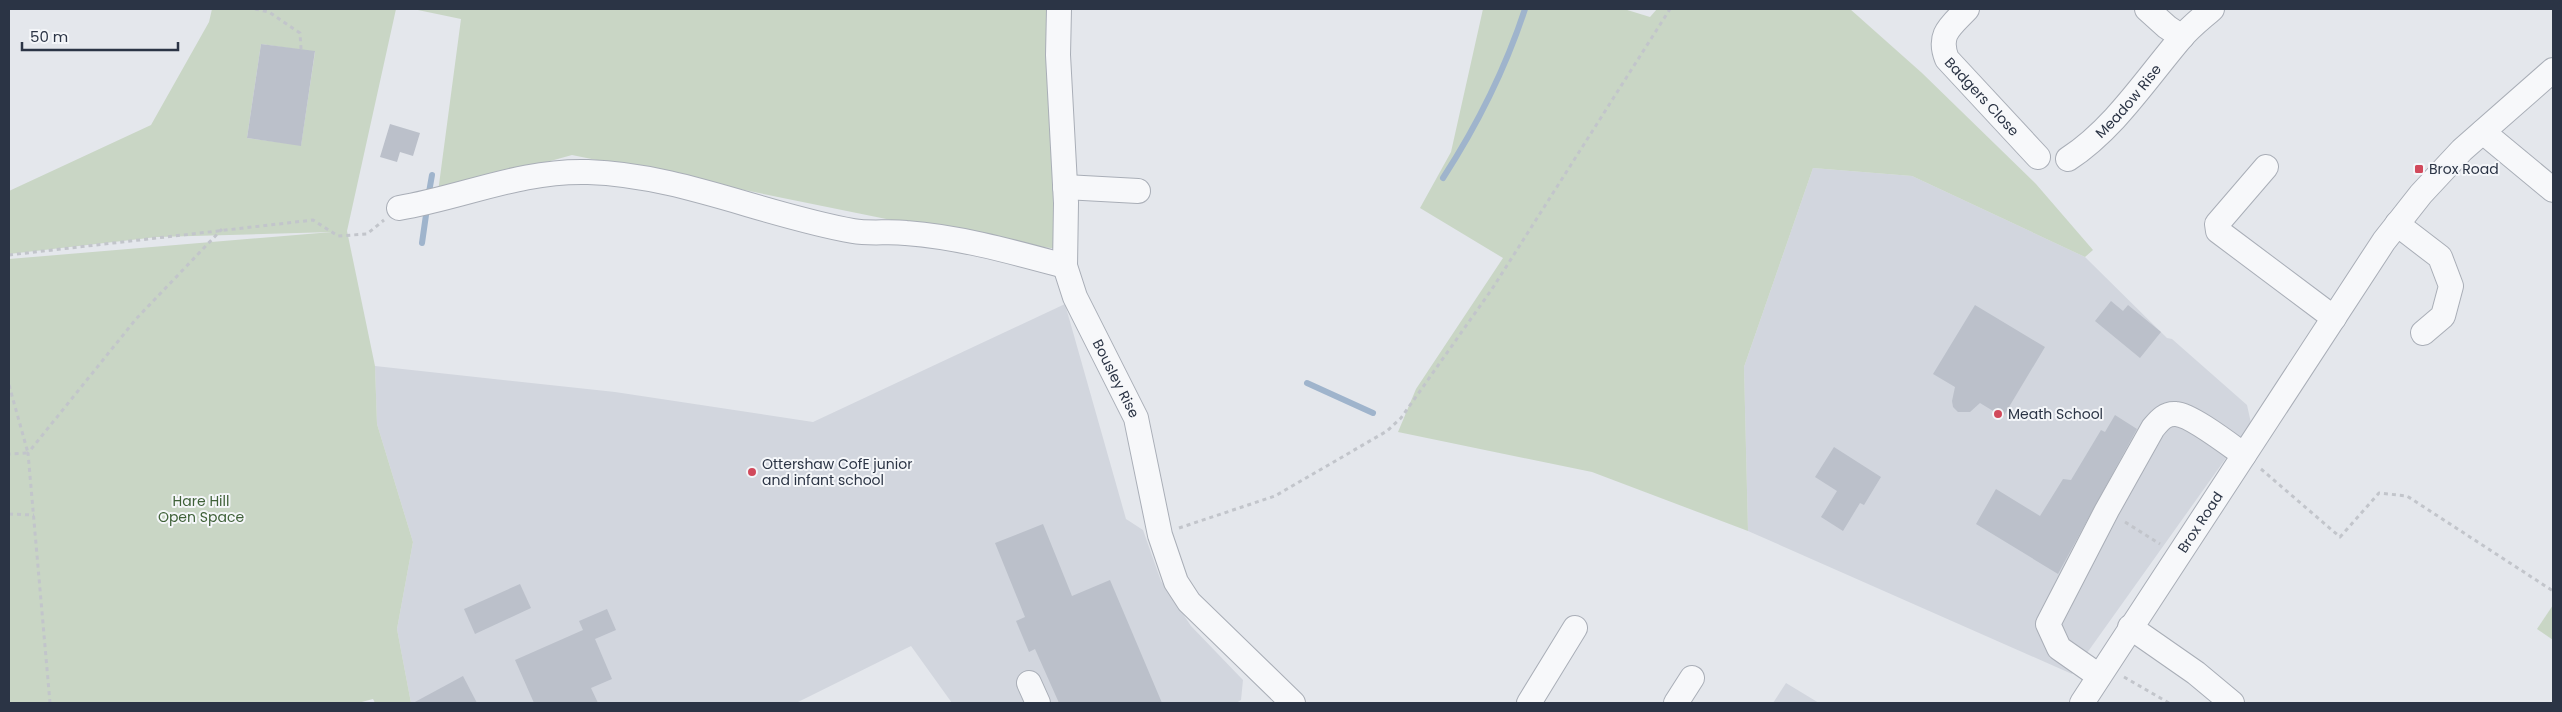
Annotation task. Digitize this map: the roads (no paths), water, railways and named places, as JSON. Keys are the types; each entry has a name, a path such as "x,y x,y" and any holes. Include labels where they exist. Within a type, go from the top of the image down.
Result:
{"street":[{"name":"Bousley Rise","path":"1059,9 1065,187 1065,266 1075,297 1136,418 1160,534 1176,582 1189,602 1283,700"},
{"name":"Badgers Close","path":"1967,9 1948,30 1944,38 1942,46 1947,59 2038,157"},
{"path":"2147,9 2167,27 2182,36"},
{"name":"Meadow Rise","path":"2068,159 2092,142 2151,76 2182,36 2212,9"},
{"name":"Brox Road","path":"2082,703 2177,555 2397,224 2421,194 2483,132 2553,70"},
{"path":"2483,132 2553,190"},
{"path":"2266,167 2217,224 2218,231 2334,318"},
{"path":"419,204 530,175 588,172 679,184 786,215 855,231 916,234 998,248 1065,266"},
{"path":"1065,187 1138,191"},
{"path":"2397,224 2440,257 2451,286 2443,316 2423,333"},
{"path":"2102,671 2059,648 2048,624 2106,510 2153,428 2163,417 2176,414 2244,455"},
{"path":"2130,627 2196,673 2232,703"},
{"path":"1528,703 1575,628"},
{"path":"1676,703 1692,678"}],"waterway":[{"path":"1443,178 1490,96 1509,54 1525,9"},
{"path":"428,198 432,175"},
{"path":"422,243 427,208"},
{"path":"1307,383 1373,413"}],"place":[{"name":"Brox Road","path":"2419,169"},
{"name":"Meath School","path":"1998,414"},
{"name":"Ottershaw CofE junior and infant school","path":"752,472"}],"park label":[{"name":"Hare Hill Open Space","path":"201,510"}]}
